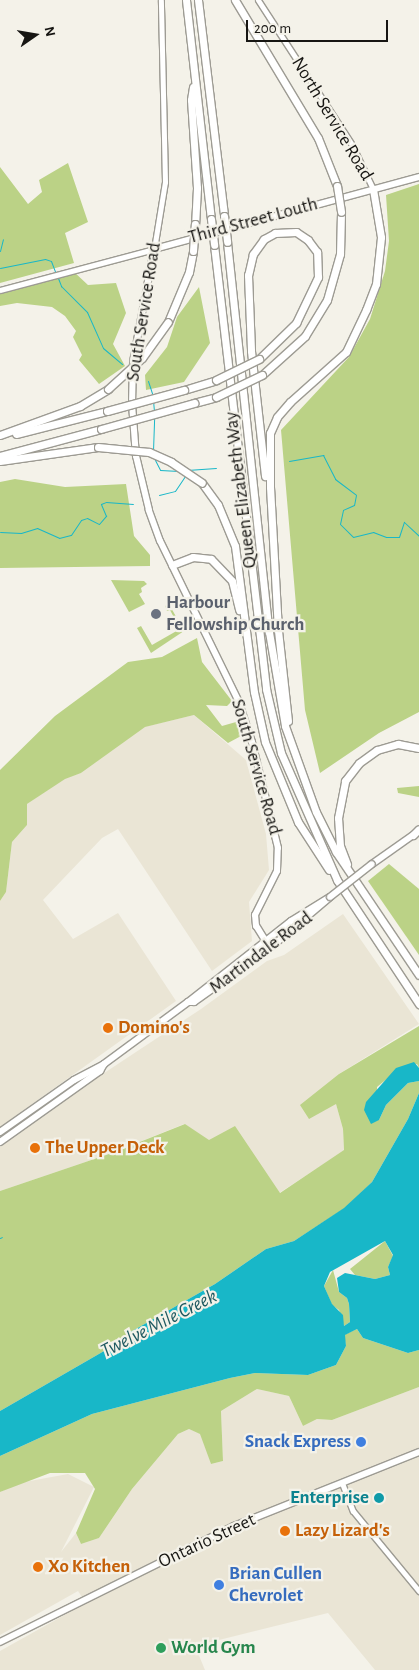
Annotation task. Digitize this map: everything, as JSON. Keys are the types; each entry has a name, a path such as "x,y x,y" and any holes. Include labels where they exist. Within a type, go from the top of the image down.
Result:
{"highway":[{"name":"Queen Elizabeth Way","path":"186,0 266,689 281,753 337,880 419,1004"},
{"name":"Queen Elizabeth Way","path":"198,0 227,242 269,632 279,699 292,748 316,812 356,882 419,975"},
{"path":"0,456 216,397 262,375 305,336 327,300 340,254 341,212 336,186 318,138 235,0"},
{"path":"0,436 80,406 108,389 142,358 168,322 189,272 193,251 197,188 191,100 195,79"},
{"path":"292,748 282,689 269,460 270,433 277,417 346,352 376,284 381,237 373,189"},
{"path":"0,436 107,411 184,390 233,375 259,359 296,322 318,278 317,252 308,240 296,232 275,233 264,239 253,254 248,275 251,351 272,524"},
{"path":"0,461 98,446 149,452 171,462 202,482 218,505 231,533 249,661"},
{"path":"172,565 202,556 212,559 227,572 237,599 260,720 284,794 314,850 337,880"},
{"path":"356,882 340,846 338,832 339,798 345,781 359,763 377,750 398,744 419,748"}],"main road":[{"name":"Third Street Louth","path":"154,249 419,177"},
{"name":"South Service Road","path":"154,249 133,362 133,426 149,510 172,565 238,700 275,830 277,872 255,915 256,926 270,948"},
{"name":"Martindale Road","path":"188,1002 194,1002 270,948 323,906 330,897 417,832"},
{"name":"Martindale Road","path":"0,1132 74,1080 104,1064 188,1002 192,996 318,901 330,897"},
{"name":"Martindale Road","path":"0,1142 100,1071 104,1064"},
{"name":"Ontario Street","path":"0,1642 234,1526 419,1452"}],"street":[{"name":"South Service Road","path":"154,249 165,182 161,0"},
{"name":"North Service Road","path":"258,0 352,145 373,189"},
{"name":"Third Street Louth","path":"0,290 154,249"},
{"path":"342,1483 353,1511 419,1591"}],"shaded area":[{"path":"194,715 246,760 266,834 269,870 249,902 252,941 212,971 118,829 102,838 43,900 73,939 118,913 176,1001 0,1127 0,901 6,892 12,842 27,825 27,804 65,778 81,773 144,727"},
{"path":"343,914 419,1024 339,1074 336,1104 343,1129 344,1151 279,1193 184,1124 112,1153 0,1191 0,1147 71,1095 201,1009 267,961 284,955"},
{"path":"419,1387 419,1670 375,1670 328,1613 195,1646 205,1670 0,1670 0,1651 86,1603 78,1591 0,1635 0,1492 19,1483 68,1474 94,1487 61,1552 76,1533 81,1544 99,1538 132,1489 178,1434 189,1429 201,1434 211,1464 223,1461 221,1411 257,1389 289,1396 303,1426 317,1419 332,1420"}],"green space":[{"path":"68,163 88,222 65,233 74,263 0,283 0,167 28,204 42,192 39,180"},
{"path":"419,184 419,712 379,733 320,773 305,710 281,430 349,357 370,319 385,271 389,241 386,195"},
{"path":"73,271 88,285 116,283 126,313 113,344 125,366 99,384 79,360 82,355 73,337 76,331 65,316 52,307 17,303 0,306 0,293"},
{"path":"199,287 210,343 184,382 146,390 145,375 167,347 177,317"},
{"path":"15,479 65,487 126,484 134,536 150,555 150,566 0,568 0,482"},
{"path":"111,580 144,581 147,584 141,588 142,592 139,594 145,604 129,612"},
{"path":"169,604 184,631 151,653 137,628 141,626 152,645 180,629 170,610 167,611 165,606"},
{"path":"197,638 202,662 232,701 227,706 206,705 222,726 236,722 241,736 228,743 194,715 145,727 81,773 65,779 27,804 27,825 12,842 6,892 0,901 0,770 55,716 128,662 162,657"},
{"path":"419,786 419,797 398,793 397,788"},
{"path":"389,864 419,889 419,955 368,881"},
{"path":"419,1026 419,1068 417,1064 394,1073 377,1087 379,1120 386,1105 408,1083 419,1081 419,1093 408,1119 372,1182 345,1208 294,1241 266,1249 215,1284 127,1334 111,1347 0,1411 0,1191 112,1153 185,1124 209,1140 235,1126 280,1193 344,1150 343,1129 336,1104 309,1119 300,1105 339,1074"},
{"path":"385,1241 393,1256 388,1267 390,1275 375,1279 355,1275 350,1269"},
{"path":"333,1270 339,1292 347,1298 349,1304 350,1322 344,1326 339,1310 332,1305 324,1286"},
{"path":"357,1329 363,1338 408,1353 419,1350 419,1387 332,1420 317,1419 303,1426 289,1396 257,1389 221,1411 223,1461 211,1464 200,1434 189,1429 178,1434 132,1489 99,1538 81,1544 76,1533 95,1489 85,1473 50,1473 0,1492 0,1456 92,1414 255,1373 308,1375 336,1365 346,1346 344,1335"}],"water":[{"path":"414,1062 419,1068 419,1081 408,1083 386,1105 379,1120 371,1124 364,1110 366,1102 396,1068"},
{"name":"Twelve Mile Creek","path":"419,1093 419,1350 408,1353 363,1338 357,1329 345,1335 346,1346 336,1365 308,1375 255,1373 92,1414 0,1456 0,1411 111,1347 127,1334 215,1284 266,1249 294,1241 344,1208 372,1182 408,1119","holes":["385,1241 393,1255 388,1267 390,1275 375,1279 345,1273 337,1278 339,1292 347,1298 349,1304 350,1322 344,1326 343,1315 332,1304 324,1286 330,1272"]}],"waterway":[{"path":"0,251 3,239"},
{"path":"0,268 45,259 51,261 56,274"},
{"path":"58,278 61,286 87,312 103,348 122,364"},
{"path":"148,381 153,396"},
{"path":"153,400 154,411"},
{"path":"153,451 154,418"},
{"path":"289,461 323,455 335,479 356,495 354,505 343,510 340,524 353,537 373,532 386,537 399,537 404,522 419,536"},
{"path":"154,458 160,470 179,471"},
{"path":"187,470 216,468"},
{"path":"159,495 175,491 185,476"},
{"path":"0,532 21,533 37,528 59,538 71,535 81,520 87,518 99,524 106,516 101,504 106,502 133,504"}],"place":[{"name":"Harbour Fellowship Church","path":"156,614"},
{"name":"Domino's","path":"108,1028"},
{"name":"The Upper Deck","path":"35,1148"},
{"name":"Snack Express","path":"361,1442"},
{"name":"Enterprise","path":"379,1498"},
{"name":"Lazy Lizard's","path":"285,1531"},
{"name":"Xo Kitchen","path":"38,1567"},
{"name":"Brian Cullen Chevrolet","path":"219,1585"},
{"name":"World Gym","path":"161,1648"}]}
